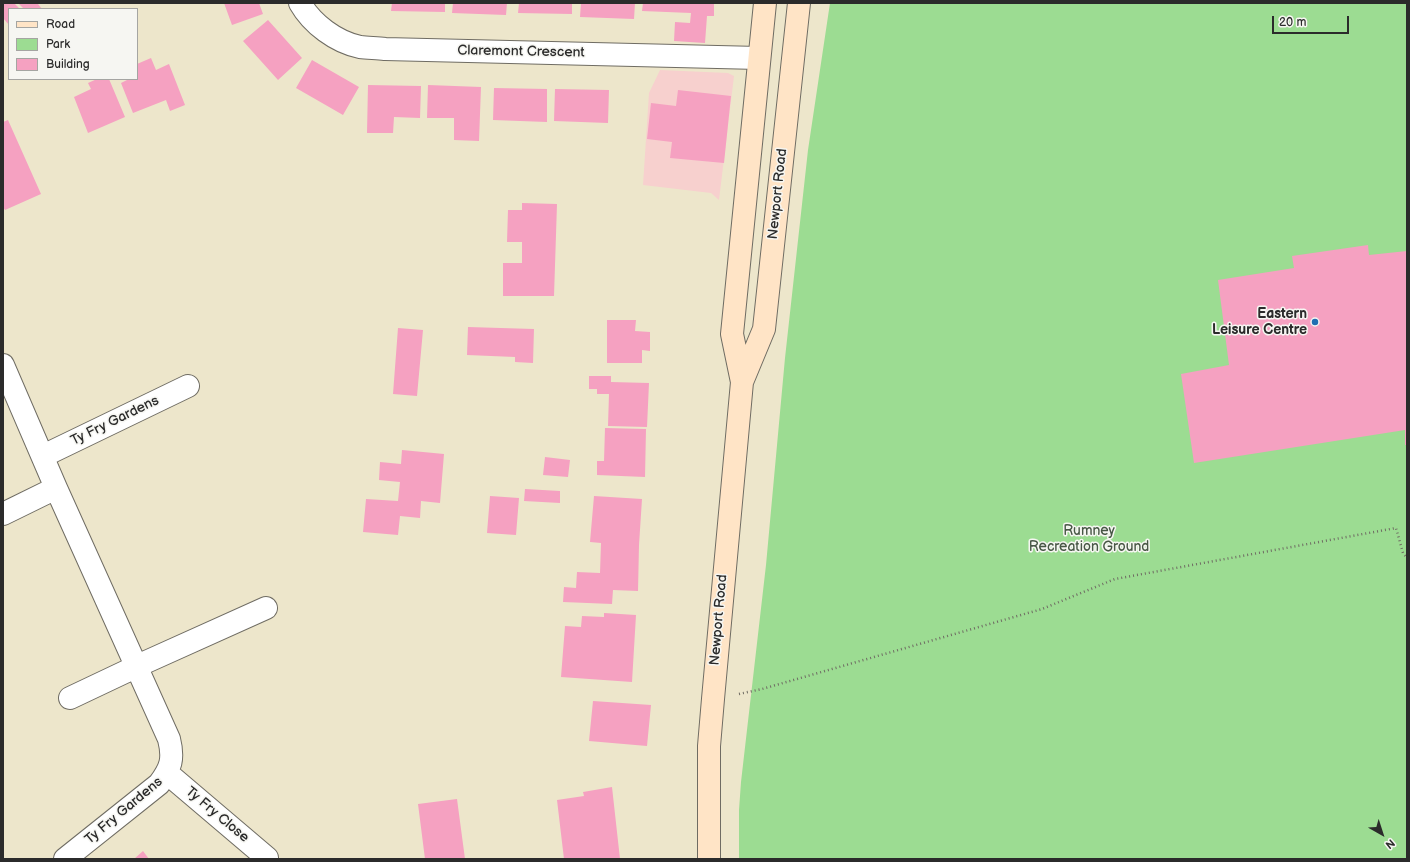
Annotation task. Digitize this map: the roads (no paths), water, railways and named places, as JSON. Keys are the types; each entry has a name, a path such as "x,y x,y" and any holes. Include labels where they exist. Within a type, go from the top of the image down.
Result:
{"main road":[{"name":"Newport Road","path":"742,382 732,334 765,3"},
{"name":"Newport Road","path":"709,859 709,746 712,699 742,382 764,329 799,3"}],"street":[{"name":"Claremont Crescent","path":"300,3 320,28 337,38 359,46 385,49 759,58"},
{"name":"Ty Fry Gardens","path":"3,365 56,488 169,739 172,749 172,762 167,773 159,784 65,859"},
{"name":"Ty Fry Gardens","path":"43,456 188,386"},
{"path":"3,514 56,488"},
{"path":"70,698 266,608"},
{"name":"Ty Fry Close","path":"167,773 267,858"}],"place":[{"name":"Eastern Leisure Centre","path":"1315,322"}],"park label":[{"name":"Rumney Recreation Ground","path":"1089,540"}]}
